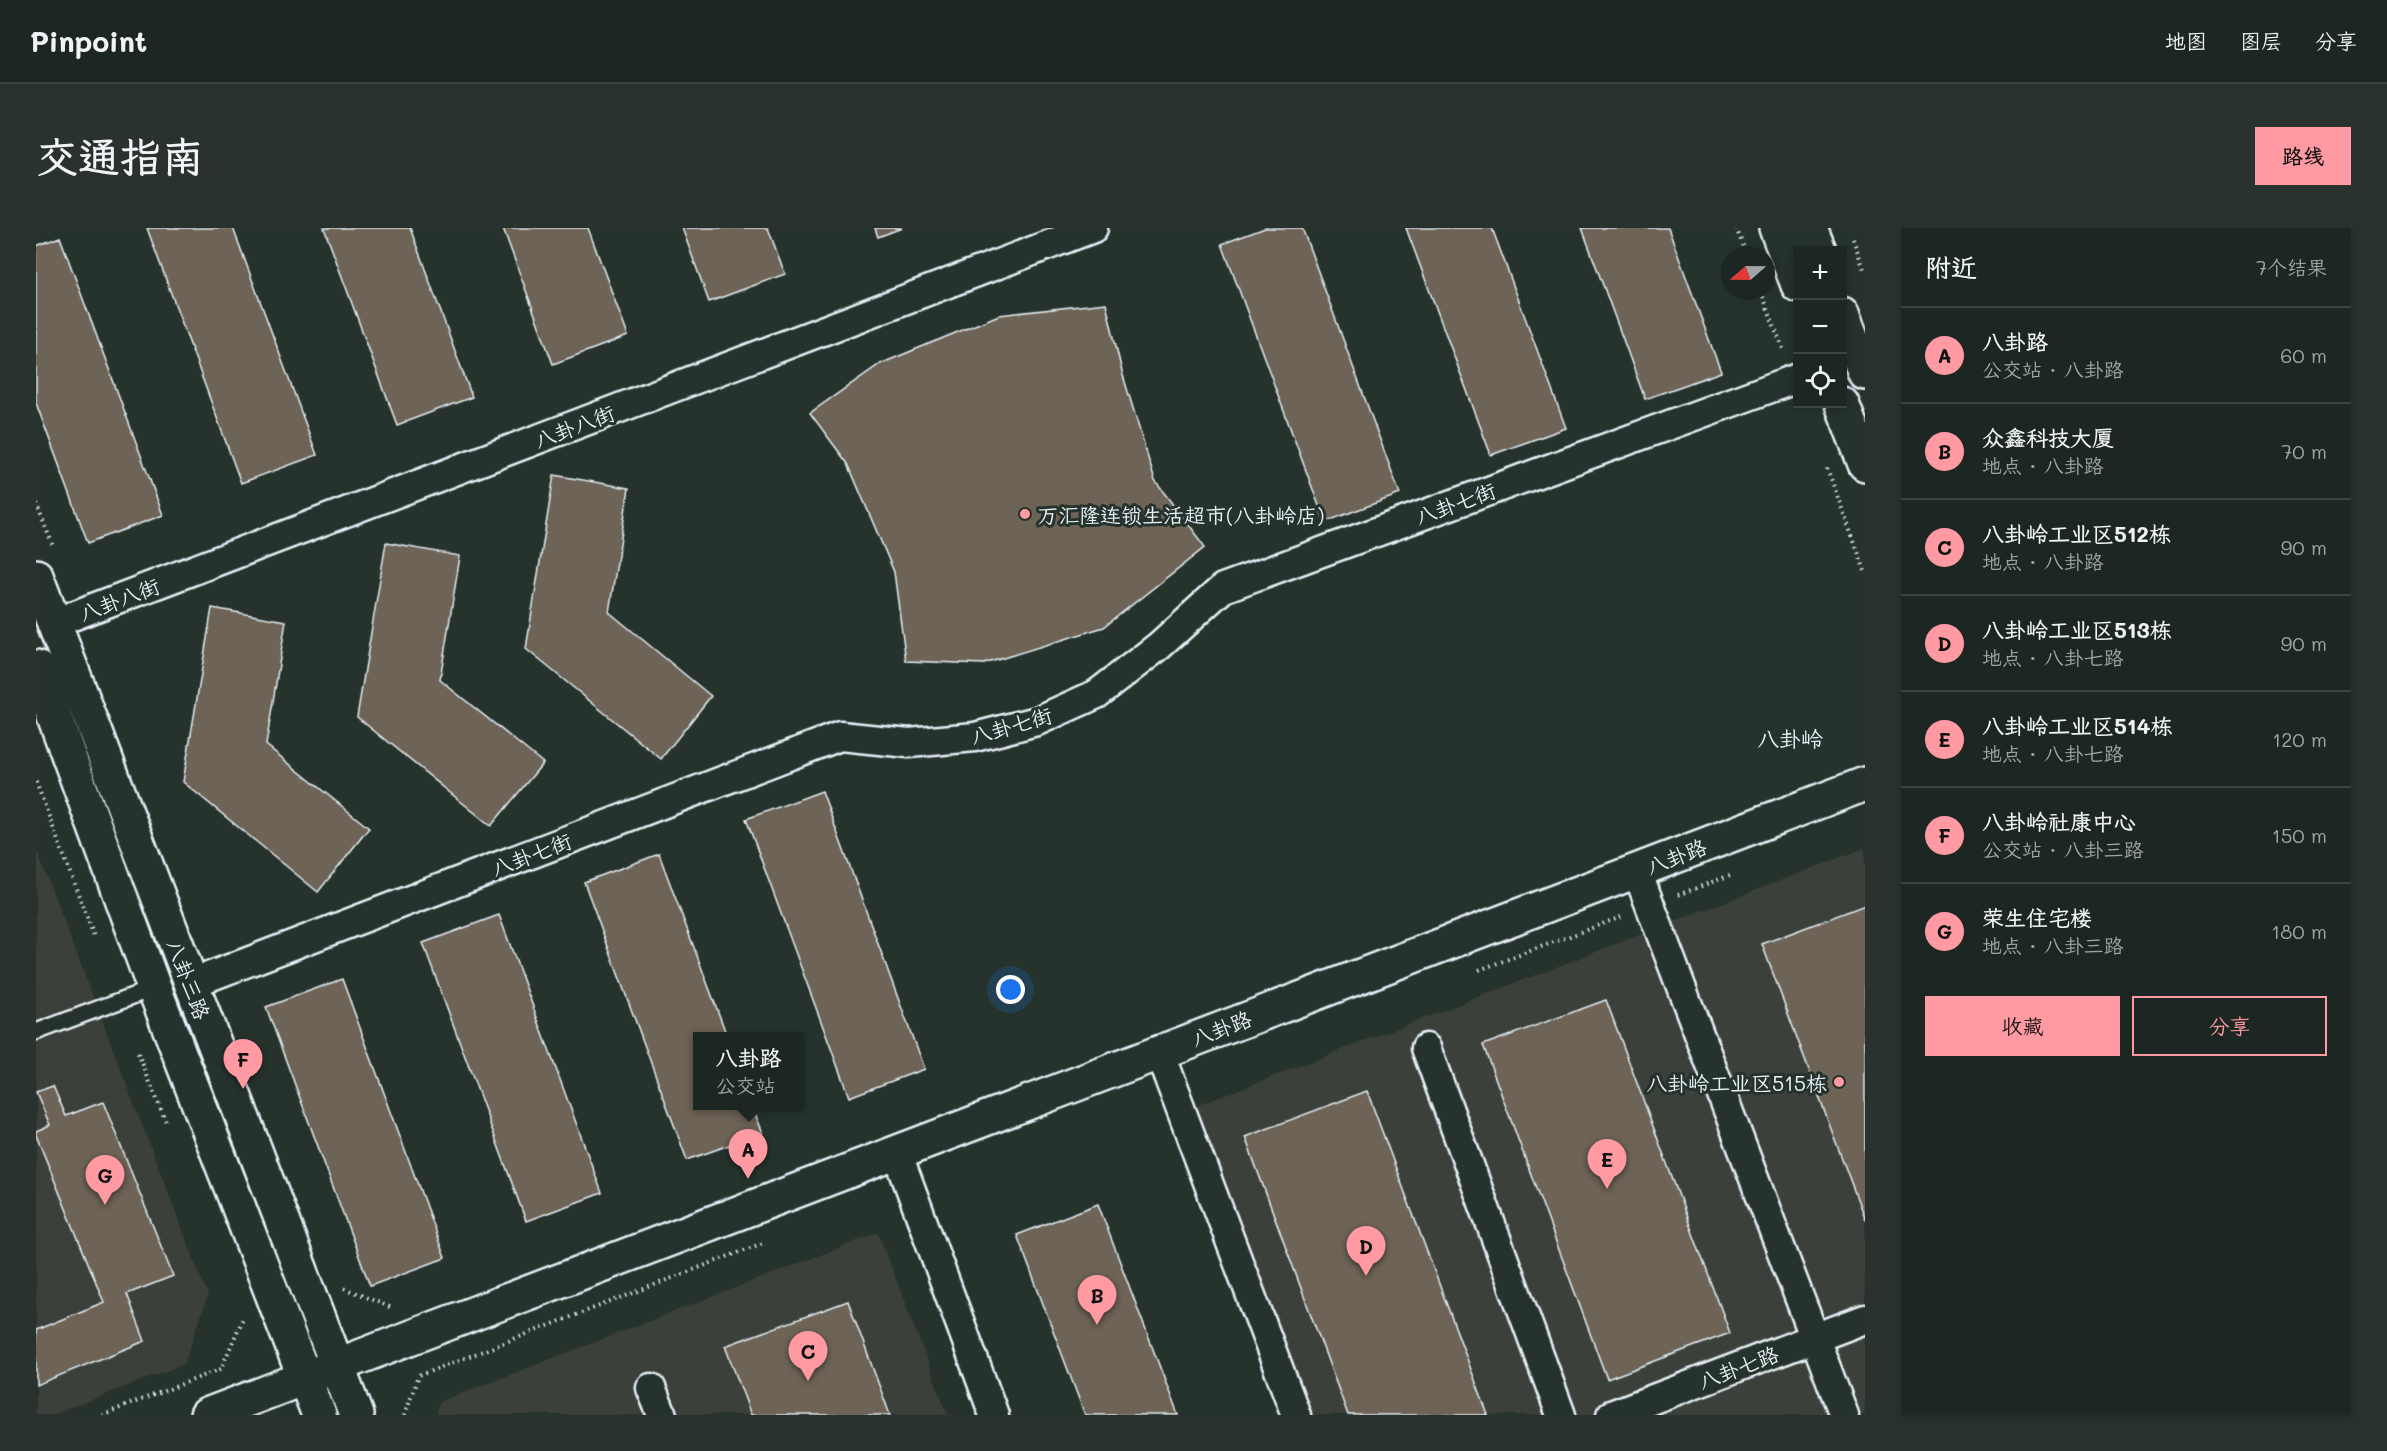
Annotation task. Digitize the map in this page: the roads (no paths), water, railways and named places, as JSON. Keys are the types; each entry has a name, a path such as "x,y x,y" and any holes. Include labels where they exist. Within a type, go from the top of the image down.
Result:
{"street":[{"name":"八卦八街","path":"54,624 1093,228"},
{"path":"1776,228 1793,274"},
{"path":"1810,228 1817,246"},
{"path":"1847,327 1865,373"},
{"name":"八卦七街","path":"190,984 840,736 909,743 975,737 1037,722 1097,694 1159,646 1223,588 1791,366"},
{"path":"1844,408 1865,464"},
{"name":"八卦三路","path":"48,567 54,624 356,1415"},
{"name":"八卦三路","path":"36,667 154,988 319,1415"},
{"name":"八卦路","path":"207,1415 1865,784"},
{"path":"1637,871 1844,1415"},
{"path":"1426,1048 1562,1415"},
{"path":"1160,1052 1296,1415"},
{"path":"897,1152 994,1415"},
{"name":"八卦七路","path":"1611,1415 1865,1319"},
{"path":"651,1388 662,1415"}],"lane":[{"path":"36,1032 154,988"}],"place":[{"name":"万汇隆连锁生活超市(八卦岭店)","path":"1025,514"},
{"name":"八卦岭工业区515栋","path":"1839,1082"},
{"name":"八卦岭社康中心","path":"243,1089"},
{"name":"八卦路","path":"748,1179"},
{"name":"八卦岭工业区514栋","path":"1607,1189"},
{"name":"荣生住宅楼","path":"105,1205"},
{"name":"八卦岭工业区513栋","path":"1366,1276"},
{"name":"众鑫科技大厦","path":"1097,1325"},
{"name":"八卦岭工业区512栋","path":"808,1381"}],"district":[{"name":"八卦岭","path":"1790,738"}]}
